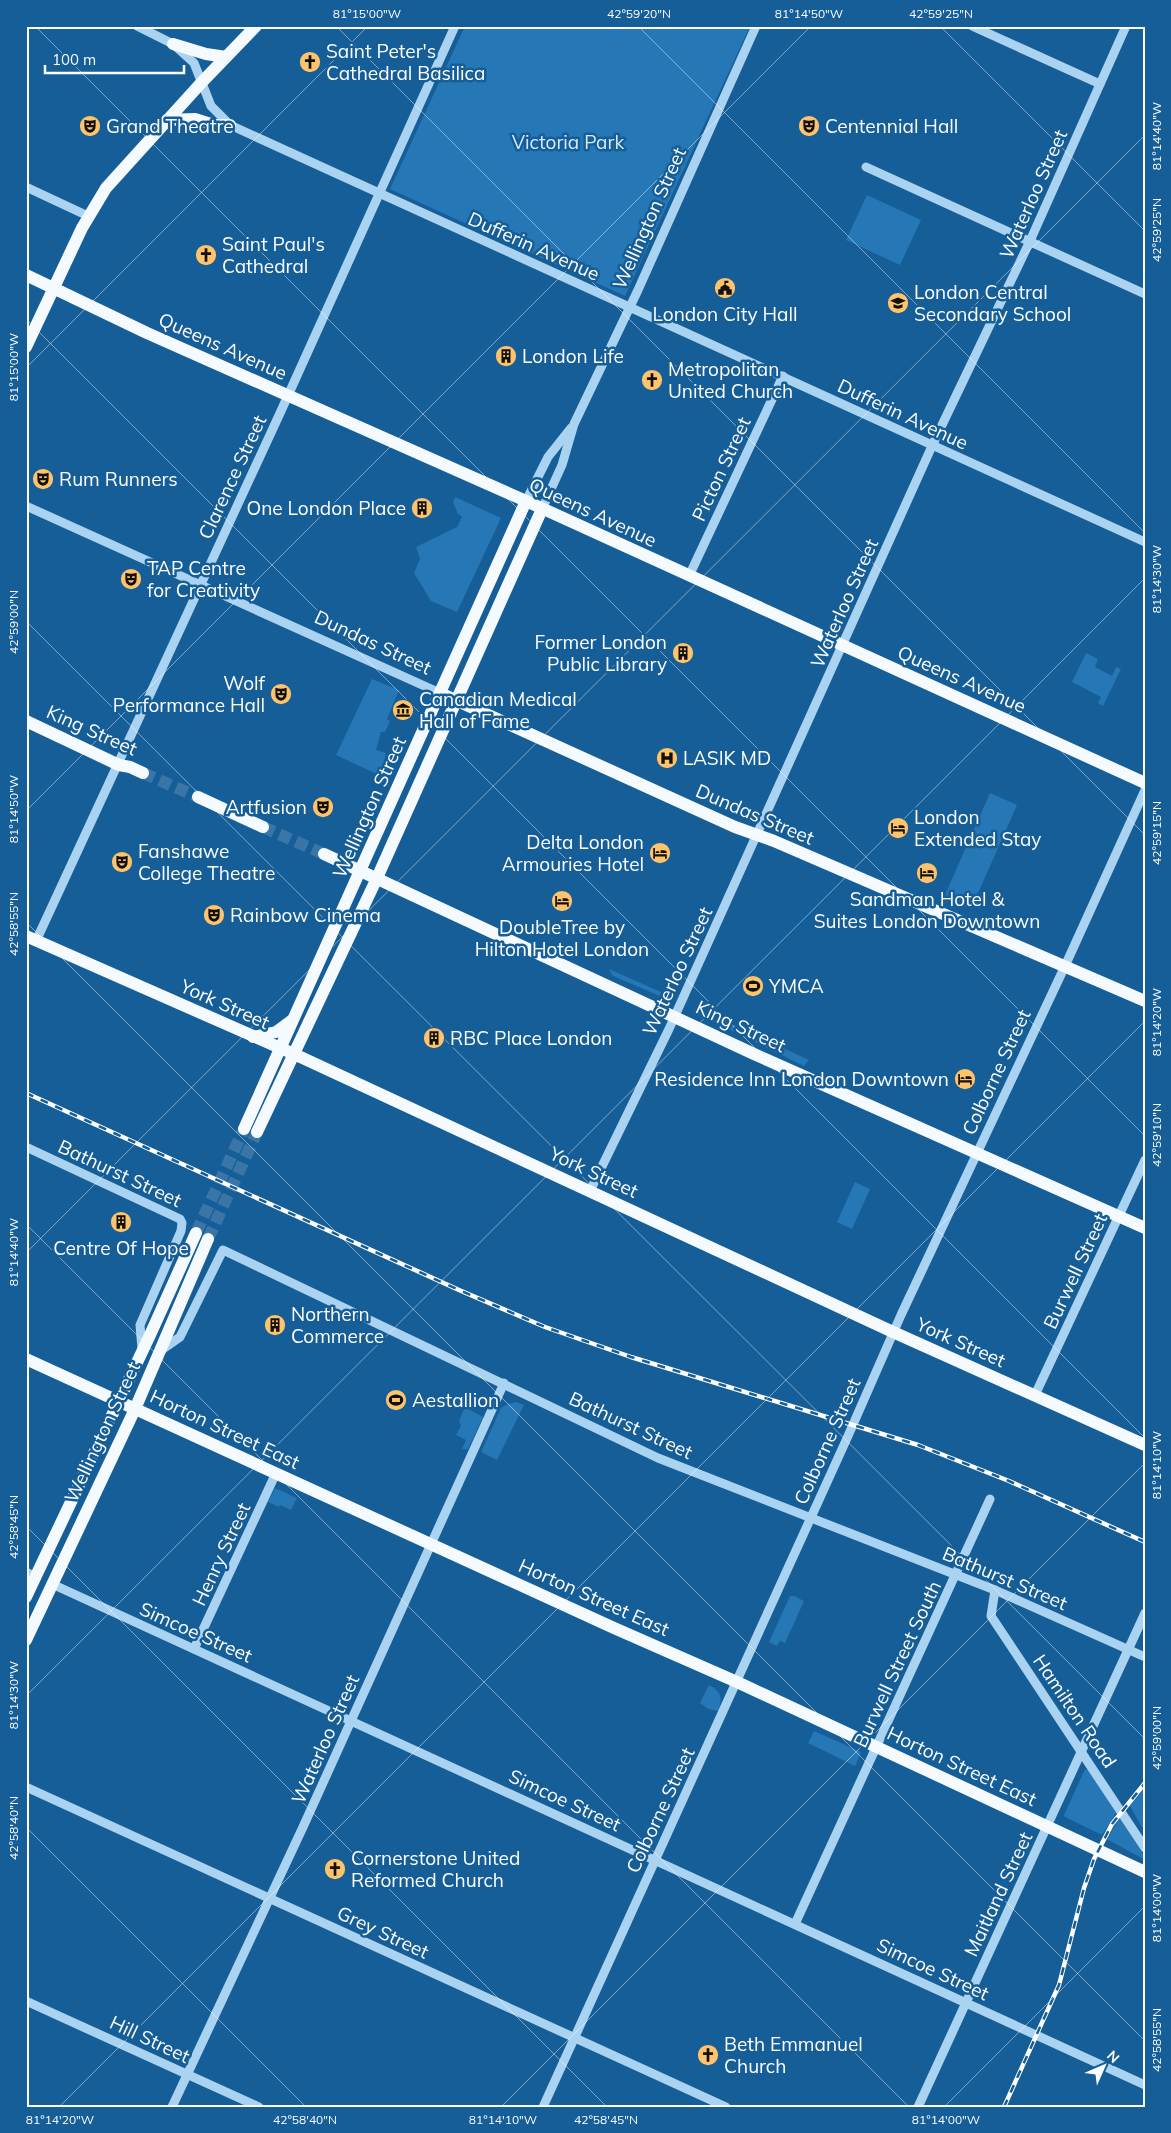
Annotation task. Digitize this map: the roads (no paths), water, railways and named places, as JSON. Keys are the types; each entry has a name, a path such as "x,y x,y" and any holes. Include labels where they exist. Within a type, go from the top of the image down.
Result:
{"main road":[{"path":"26,347 88,216 106,188 202,82 256,26"},
{"path":"173,44 206,54 226,57"},
{"path":"167,120 195,119 214,125 230,125"},
{"name":"Queens Avenue","path":"26,274 147,333 526,501 1145,783"},
{"name":"Wellington Street","path":"244,1129 526,501"},
{"name":"Wellington Street","path":"257,1132 377,878 542,509"},
{"name":"Dundas Street","path":"440,693 735,827 1145,1001"},
{"name":"King Street","path":"26,721 119,765 130,767 143,773"},
{"path":"198,797 263,827"},
{"name":"King Street","path":"324,854 674,1015 754,1054 1118,1218 1145,1228"},
{"name":"York Street","path":"31,939 294,1054 893,1332 1145,1445"},
{"path":"253,1037 276,1032 292,1019"},
{"name":"Wellington Street","path":"26,1597 31,1574 119,1401 196,1233"},
{"name":"Wellington Street","path":"26,1640 135,1408 208,1239"},
{"name":"Horton Street East","path":"26,1359 737,1682 1145,1872"}],"street":[{"name":"Dufferin Avenue","path":"137,26 173,44 194,63 212,106 230,125 1145,542"},
{"name":"Clarence Street","path":"31,939 119,765 455,26"},
{"name":"Wellington Street","path":"542,509 562,465 574,424 629,308 756,26"},
{"path":"972,26 1100,84"},
{"name":"Waterloo Street","path":"590,1191 757,835 932,446 1030,241 1126,26"},
{"path":"866,167 1145,294"},
{"path":"26,187 88,216"},
{"name":"Picton Street","path":"689,576 783,376"},
{"name":"Wellington Street","path":"526,501 548,457 574,424"},
{"name":"Dundas Street","path":"26,506 440,693"},
{"name":"Colborne Street","path":"543,2107 737,1682 893,1332 1065,966 1145,790"},
{"name":"Bathurst Street","path":"26,1147 177,1215 182,1223 182,1231 140,1325 142,1351"},
{"name":"Burwell Street","path":"1035,1395 1145,1160"},
{"name":"Bathurst Street","path":"160,1351 180,1337 223,1250 658,1458 956,1574 1145,1657"},
{"name":"Waterloo Street","path":"172,2107 270,1899 504,1384"},
{"name":"Henry Street","path":"194,1648 276,1473"},
{"name":"Burwell Street South","path":"795,1924 990,1499"},
{"name":"Simcoe Street","path":"52,1584 1145,2084"},
{"name":"Hamilton Road","path":"994,1590 991,1616 1083,1751 1145,1848"},
{"name":"Maitland Street","path":"918,2107 1083,1751 1145,1612"},
{"name":"Grey Street","path":"26,1787 726,2107"},
{"name":"Hill Street","path":"26,2001 259,2107"}],"tunnel":[{"path":"143,773 198,797"},
{"path":"263,827 324,854"},
{"path":"196,1233 244,1129"},
{"path":"208,1239 257,1132"}],"railway":[{"path":"26,1093 459,1290 545,1327 631,1357 918,1445 1009,1481 1145,1542"},
{"path":"1004,2107 1059,1985 1084,1888 1094,1859 1112,1824 1145,1783"}],"place":[{"name":"Saint Peter's Cathedral Basilica","path":"310,62"},
{"name":"Grand Theatre","path":"90,126"},
{"name":"Centennial Hall","path":"809,126"},
{"name":"Saint Paul's Cathedral","path":"206,255"},
{"name":"London City Hall","path":"725,288"},
{"name":"London Central Secondary School","path":"898,303"},
{"name":"London Life","path":"506,356"},
{"name":"Metropolitan United Church","path":"652,380"},
{"name":"Rum Runners","path":"43,479"},
{"name":"One London Place","path":"422,508"},
{"name":"TAP Centre for Creativity","path":"131,579"},
{"name":"Former London Public Library","path":"683,653"},
{"name":"Wolf Performance Hall","path":"281,694"},
{"name":"Canadian Medical Hall of Fame","path":"403,710"},
{"name":"LASIK MD","path":"667,758"},
{"name":"Artfusion","path":"323,807"},
{"name":"London Extended Stay","path":"898,828"},
{"name":"Delta London Armouries Hotel","path":"660,853"},
{"name":"Fanshawe College Theatre","path":"122,862"},
{"name":"Sandman Hotel & Suites London Downtown","path":"927,873"},
{"name":"DoubleTree by Hilton Hotel London","path":"562,901"},
{"name":"Rainbow Cinema","path":"214,915"},
{"name":"YMCA","path":"753,986"},
{"name":"RBC Place London","path":"434,1038"},
{"name":"Residence Inn London Downtown","path":"965,1079"},
{"name":"Centre Of Hope","path":"121,1222"},
{"name":"Northern Commerce","path":"275,1325"},
{"name":"Aestallion","path":"396,1400"},
{"name":"Cornerstone United Reformed Church","path":"335,1869"},
{"name":"Beth Emmanuel Church","path":"708,2055"}],"park label":[{"name":"Victoria Park","path":"568,142"}]}
